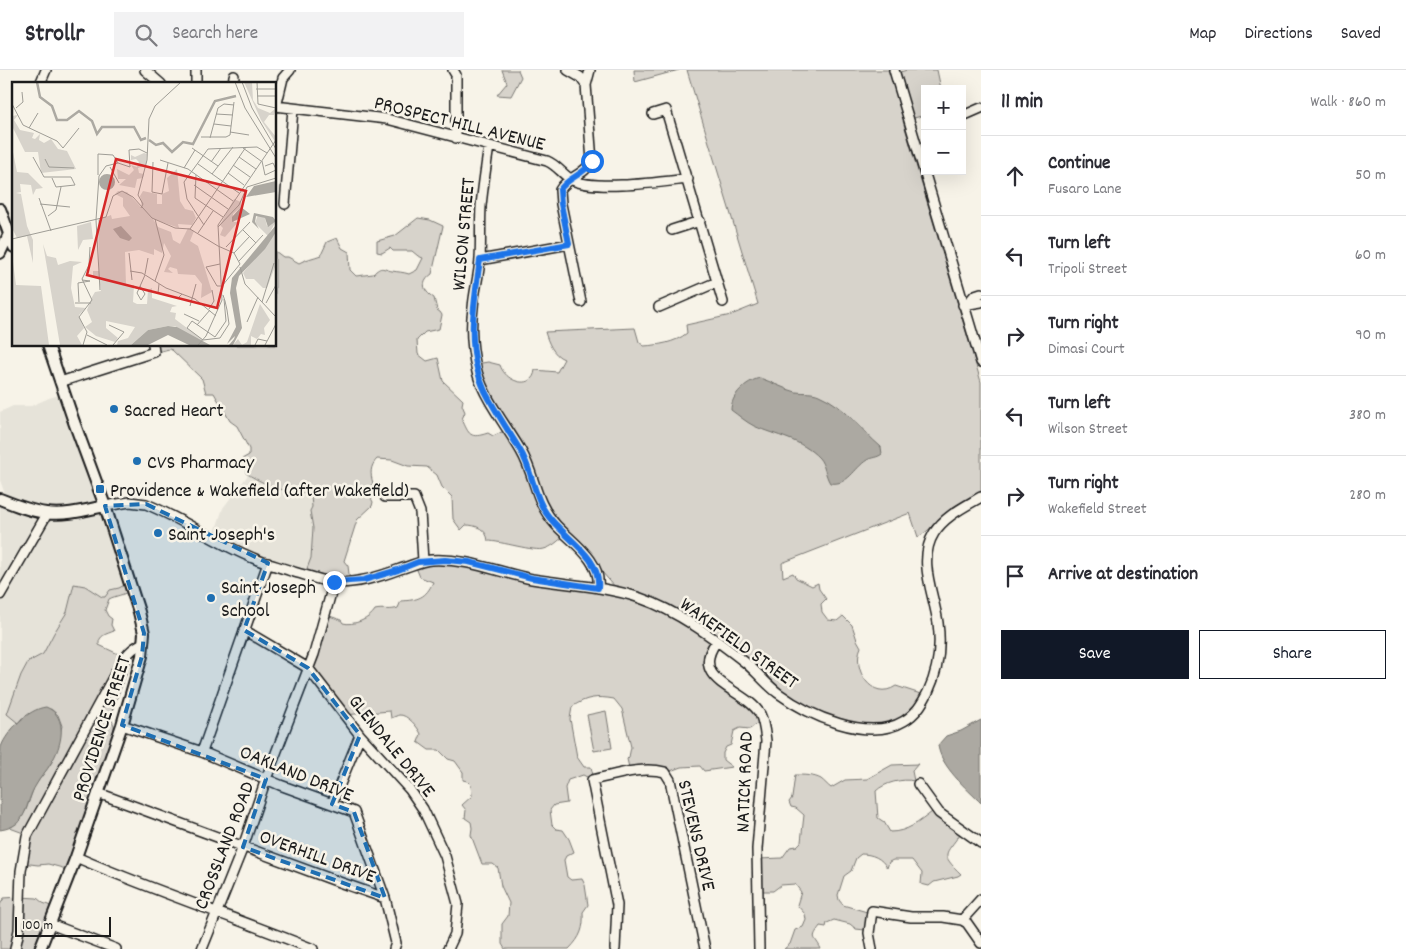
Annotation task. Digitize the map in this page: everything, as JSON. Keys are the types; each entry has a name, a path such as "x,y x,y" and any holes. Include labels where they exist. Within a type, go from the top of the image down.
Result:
{"main road":[{"path":"0,209 11,233 0,252"},
{"name":"PROVIDENCE STREET","path":"40,949 76,857 122,725 137,677 144,643 144,632 139,612 105,506 48,346"},
{"path":"0,500 47,514 74,512 105,506"}],"street":[{"path":"41,82 46,70"},
{"path":"145,70 159,82"},
{"path":"276,103 283,78 290,70"},
{"path":"453,70 456,75 456,138"},
{"path":"568,70 580,77 586,86"},
{"path":"581,302 561,204 560,190 589,166 592,156 586,86 590,70"},
{"path":"894,70 966,304 981,362"},
{"name":"PROSPECT HILL AVENUE","path":"276,107 387,119 552,163 572,179"},
{"path":"966,115 981,108"},
{"path":"285,204 293,109"},
{"path":"653,114 666,110 723,302"},
{"name":"WILSON STREET","path":"489,146 481,205 480,260 472,309 472,350 478,374 487,395 528,465 542,506 556,524 591,561 598,572 598,588"},
{"path":"572,179 596,185 688,179"},
{"path":"672,230 700,221"},
{"path":"480,260 569,244"},
{"path":"659,307 717,282"},
{"path":"966,304 975,295 981,294"},
{"path":"966,304 981,302"},
{"path":"60,382 154,349"},
{"path":"384,497 414,497 420,512 423,561"},
{"name":"WAKEFIELD STREET","path":"105,506 130,502 146,504 252,558 334,582 375,577 423,561 445,560 469,562 519,576 598,588 639,597 662,607 716,642 748,665 776,692 796,704 824,718 849,726 873,729 900,724 915,713 924,701 933,682 936,668 938,632 927,568 927,554 930,542 935,531 948,517 981,497"},
{"path":"0,595 47,514"},
{"path":"202,752 268,563"},
{"name":"CROSSLAND ROAD","path":"202,949 243,847 266,779 314,654 334,582"},
{"name":"GLENDALE DRIVE","path":"244,630 308,668 360,735 410,790 423,809 440,842 458,904 455,934 448,949"},
{"name":"NATICK ROAD","path":"716,642 710,650 708,661 711,673 723,686 750,702 761,715 765,730 766,741 757,849 759,949"},
{"path":"15,949 19,930 21,881 24,846 27,836 116,672 133,648 144,643"},
{"name":"OAKLAND DRIVE","path":"122,725 202,752 266,779 354,812 384,898 396,943 394,949"},
{"path":"332,804 360,735"},
{"name":"STEVENS DRIVE","path":"615,949 617,905 592,780 632,771 658,770 667,774 673,792 706,949"},
{"path":"918,784 939,813 981,843"},
{"name":"OVERHILL DRIVE","path":"98,792 384,898"},
{"path":"76,857 135,883 312,949"},
{"path":"962,920 981,899"},
{"path":"872,949 870,933 872,911 911,917 962,920 967,923 981,944"},
{"path":"50,924 116,949"}],"highlighted area":[{"path":"146,504 268,563 244,630 308,668 360,735 332,804 354,812 385,898 243,847 266,779 122,725 142,656 144,633 105,506"}],"shaded area":[{"path":"502,70 518,70 521,77 511,96 497,95 507,83"},
{"path":"634,70 679,70 635,82"},
{"path":"687,70 892,70 893,74 907,70 937,70 940,85 921,85 921,116 903,121 981,382 981,491 951,509 918,537 910,513 782,563 783,577 793,573 796,578 812,586 818,583 819,589 826,599 821,604 822,612 828,620 837,621 843,616 852,625 861,647 859,665 866,681 879,690 887,690 896,686 930,697 923,710 910,720 849,730 814,719 795,710 771,693 713,641 707,658 710,672 744,700 760,721 750,729 740,728 734,731 731,745 726,747 723,753 723,760 732,767 704,771 700,766 681,767 665,773 630,772 627,759 631,747 622,709 614,699 592,698 582,701 572,707 570,719 577,757 584,767 591,767 594,779 583,775 568,780 565,788 567,803 554,805 550,810 552,825 556,829 563,830 574,852 566,856 564,860 567,877 571,880 582,879 585,885 588,905 583,912 582,928 579,936 569,949 505,949 502,944 502,924 508,916 509,903 501,886 498,868 493,864 482,864 471,835 471,822 465,818 466,810 462,805 472,796 471,785 463,780 463,772 455,761 448,759 439,750 429,750 418,742 421,734 409,719 402,715 391,718 390,711 344,715 308,669 327,615 341,620 343,623 356,623 365,619 375,610 398,608 401,601 417,599 424,595 433,582 420,577 415,565 434,561 616,588 587,555 564,536 550,547 540,550 488,541 486,533 474,526 466,525 461,530 453,519 452,497 442,487 437,475 427,467 408,466 392,460 377,459 371,470 373,483 370,488 372,506 357,520 344,561 348,566 350,582 305,574 311,558 313,528 310,511 312,507 311,495 276,488 246,473 246,467 242,459 249,455 249,449 237,426 230,421 214,393 206,393 202,379 172,350 157,352 154,346 276,346 276,252 283,257 288,257 299,263 321,255 327,242 337,238 342,248 349,252 350,270 356,276 373,274 382,268 409,274 417,270 423,258 412,251 393,251 390,248 382,253 377,252 377,241 395,236 418,218 430,220 443,226 432,274 426,280 424,286 427,292 434,298 437,310 442,315 439,329 425,332 417,340 418,354 427,361 438,358 443,381 463,400 462,405 465,412 462,419 466,429 471,434 477,436 488,433 493,436 506,430 476,364 488,362 500,365 503,371 513,380 525,382 530,380 535,370 557,372 564,359 549,344 545,332 635,328 639,342 644,346 655,345 672,341 687,333 686,325 731,315 758,304"},
{"path":"760,378 792,391 814,393 837,405 881,447 882,454 862,463 842,482 830,483 819,458 804,446 754,426 731,410 736,394 745,385"},
{"path":"63,394 130,582 110,590 105,597 85,586 74,584 67,612 43,654 28,662 15,720 18,723 0,748 0,499 7,500 0,480 0,412 13,406 31,406"},
{"path":"248,475 289,491 305,492 311,495 312,507 310,511 313,528 311,558 305,574 213,538 223,508"},
{"path":"130,582 131,590 109,599 105,610 112,619 111,625 114,631 101,637 99,645 131,660 110,716 114,725 114,745 70,870 48,864 22,863 26,834 10,828 20,820 26,810 34,787 52,762 62,726 58,715 51,709 22,718 18,723 7,714 21,675 28,662 43,654 67,612 74,584 85,586 105,597 110,590"},
{"path":"46,707 53,711 61,724 58,748 32,792 21,819 9,828 0,830 1,747 8,734 25,716"},
{"path":"606,711 612,748 594,751 587,715"},
{"path":"981,720 981,803 949,769 940,753 938,745 946,736 961,731"},
{"path":"918,764 912,771 914,781 894,782 876,791 878,818 884,822 890,832 896,832 913,826 932,812 960,834 948,850 947,858 961,874 934,882 929,886 921,884 922,873 912,860 893,860 889,862 887,868 876,857 861,854 856,858 851,871 844,876 838,895 843,905 867,912 865,930 856,929 850,924 834,920 827,923 826,927 820,926 814,936 821,949 784,949 790,944 795,930 803,927 806,920 805,914 797,905 801,892 795,884 781,885 773,891 759,891 759,859 782,858 790,847 797,846 801,842 804,815 796,808 791,807 789,802 792,798 795,775 818,778 831,788 845,780 867,779 892,765"},
{"path":"4,898 37,898 43,903 56,908 40,949 0,949 0,905"}],"place":[{"name":"Sacred Heart","path":"114,409"},
{"name":"CVS Pharmacy","path":"137,461"},
{"name":"Providence & Wakefield (after Wakefield)","path":"100,489"},
{"name":"Saint Joseph's","path":"158,533"},
{"name":"Saint Joseph School","path":"211,598"}],"route":[{"path":"334,582 364,580 418,562 445,560 469,562 501,572 552,582 598,588 598,572 591,561 546,513 539,501 528,465 485,390 478,374 472,340 472,309 480,260 569,244 560,190 566,182 582,172 592,161"}]}
